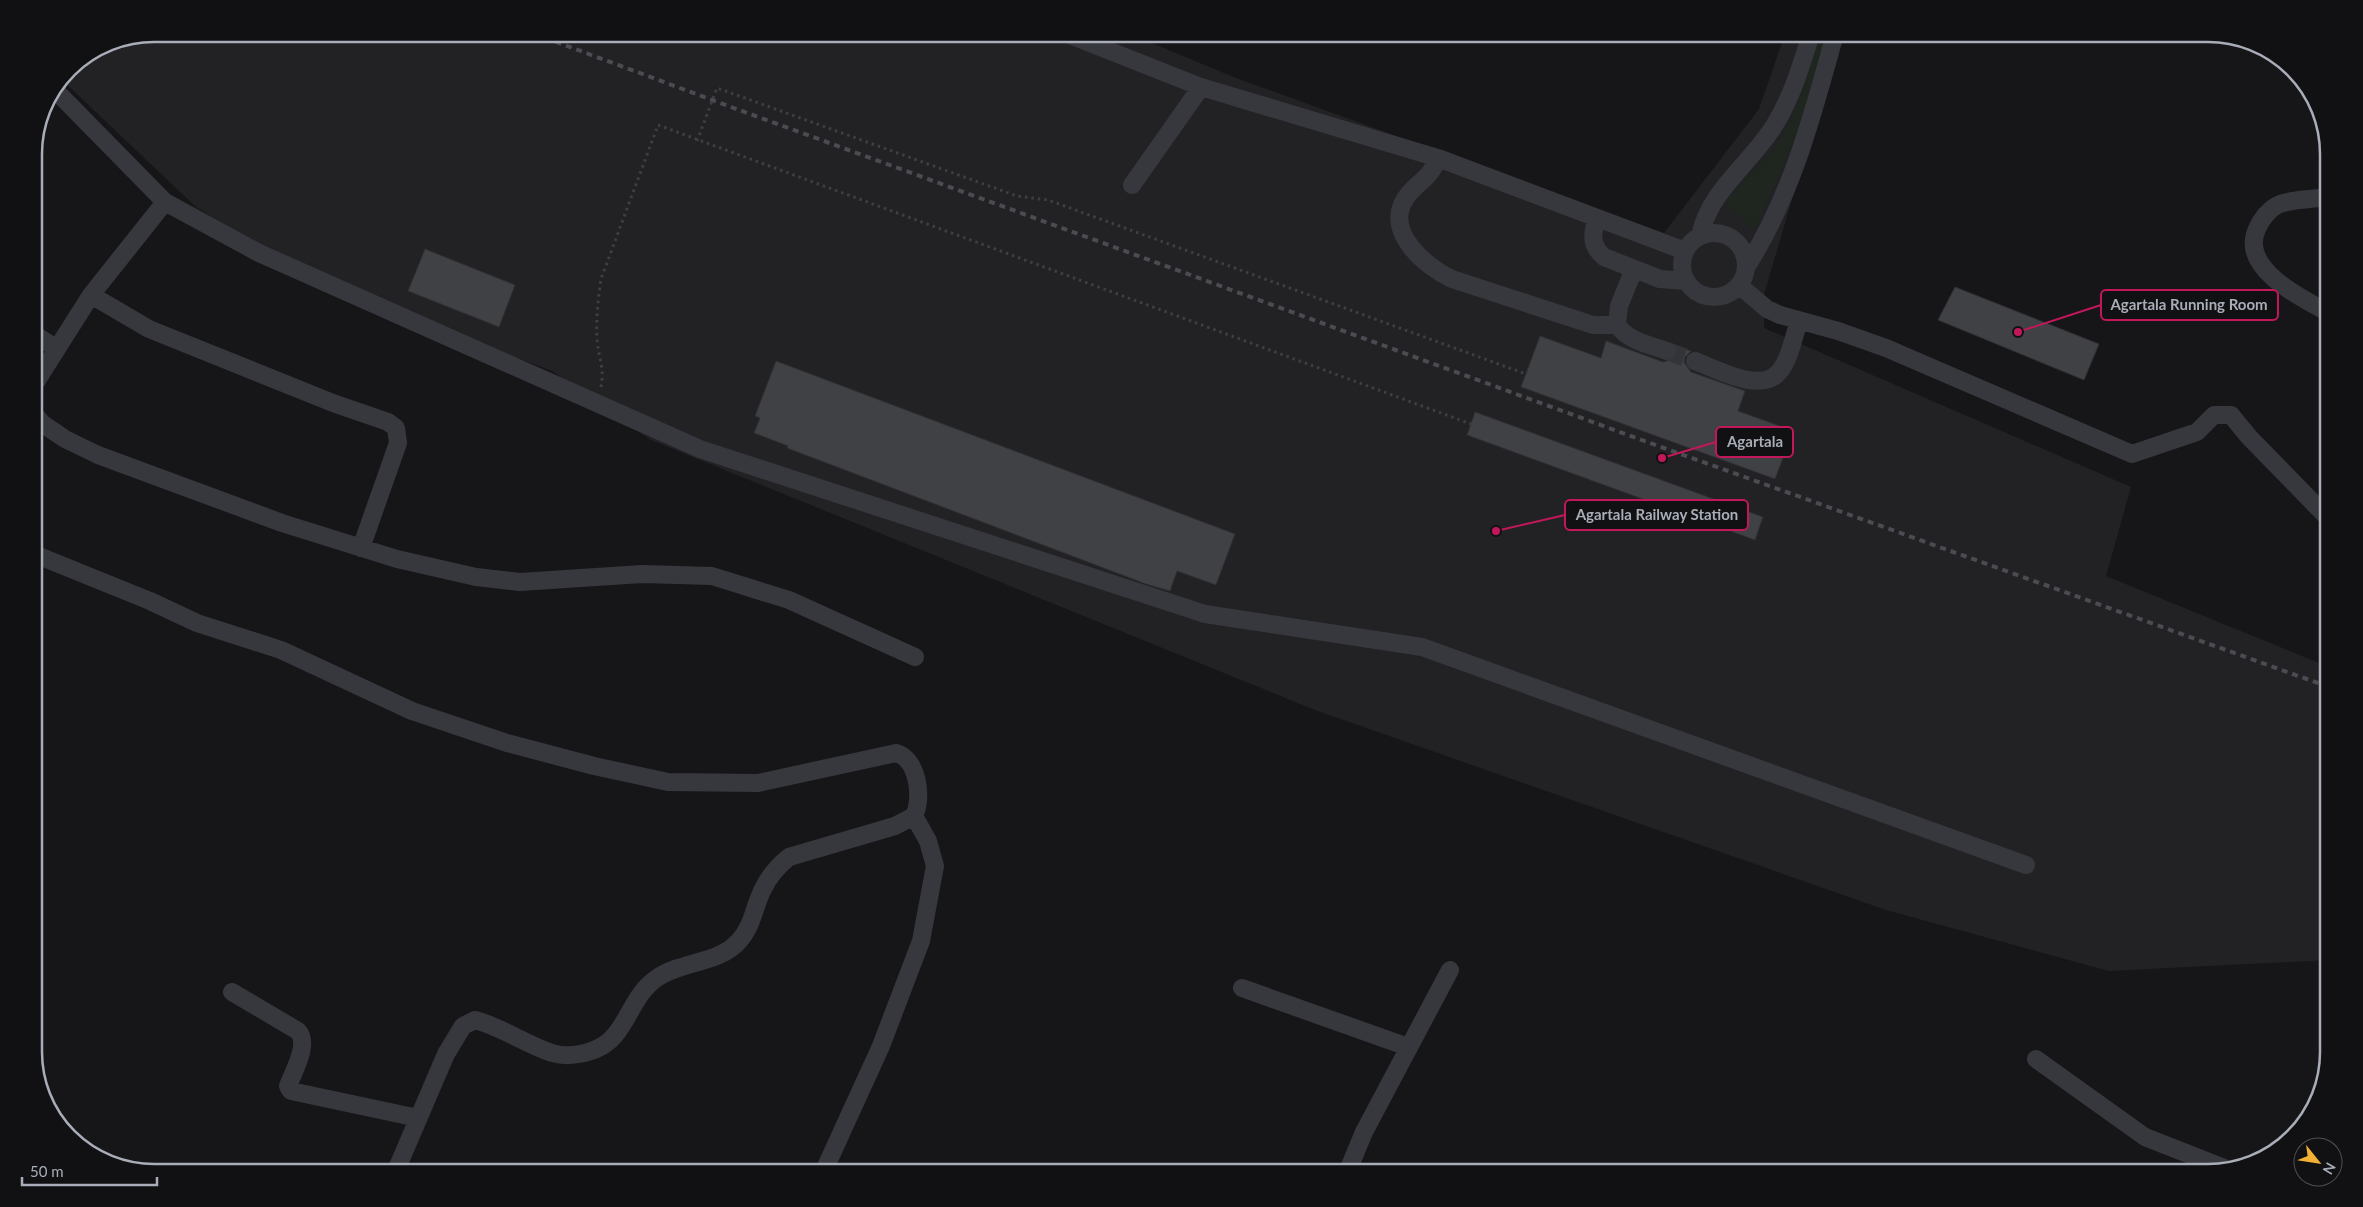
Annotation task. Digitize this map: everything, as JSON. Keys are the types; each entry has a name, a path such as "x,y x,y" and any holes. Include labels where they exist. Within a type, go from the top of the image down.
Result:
{"street":[{"path":"1091,43 1201,87 1438,158 1685,251"},
{"path":"1700,236 1706,212 1716,197 1756,151 1785,107 1808,43"},
{"path":"1747,266 1745,255 1740,245 1732,238 1710,233 1700,236 1691,242 1685,251 1682,261 1686,281 1692,289 1701,295 1721,298 1740,286 1747,266 1770,227 1790,180 1815,105 1832,43"},
{"path":"1132,185 1201,87"},
{"path":"60,95 165,202 259,253 700,449 1205,614 1422,648 2026,865"},
{"path":"1438,158 1428,178 1409,193 1399,213 1403,233 1415,254 1425,263 1452,278 1583,322 1605,327 1617,325"},
{"path":"2320,198 2279,204 2262,217 2253,244 2255,256 2263,268 2306,301 2320,308"},
{"path":"43,372 91,296 165,202"},
{"path":"1597,218 1592,232 1592,242 1596,251 1616,263 1660,279 1686,281"},
{"path":"1634,270 1619,306 1617,325 1622,333 1667,351"},
{"path":"1740,286 1767,309 1886,348 2132,454 2197,432 2214,415 2231,415 2249,437 2320,510"},
{"path":"91,296 149,329 324,400 388,422 396,428 398,443 361,548"},
{"path":"1695,361 1750,381 1760,382 1772,378 1779,372 1784,362 1799,320"},
{"path":"43,340 57,349"},
{"path":"43,424 65,439 98,455 282,523 397,559 476,577 520,582 642,574 712,576 789,600 915,657"},
{"path":"43,558 150,601 197,623 281,650 412,711 507,743 594,766 668,782 758,783 896,753 905,756 914,769 918,801 914,816 928,841 935,866 921,941 880,1046 827,1164"},
{"path":"399,1164 446,1054 463,1026 475,1020 493,1025 553,1053 572,1054 595,1049 608,1043 616,1034 645,987 659,976 725,952 738,942 750,925 762,889 776,868 789,857 895,826 914,816"},
{"path":"1351,1164 1364,1132 1450,970"},
{"path":"1242,988 1408,1047"},
{"path":"232,992 298,1031 302,1036 303,1043 288,1086 290,1091 418,1118"},
{"path":"2036,1059 2145,1137 2214,1164"}],"path":[{"path":"697,141 717,88 1017,196 1048,200 1526,374"},
{"path":"605,407 601,389 602,363 597,341 597,306 600,279 658,125 697,141 1471,424"}],"shaded area":[{"path":"140,43 1152,43 1236,78 1664,233 1759,109 1782,43 1837,43 1764,295 1764,328 2131,487 2106,576 2320,663 2320,960 2109,971 1886,910 1315,710 651,440 552,371 310,279 196,207 67,85 75,75 92,61 119,48"},
{"path":"1816,43 1824,43 1800,125 1755,230 1724,202 1774,148 1796,108"}],"building":[{"path":"425,249 515,285 499,327 408,291"},
{"path":"1955,287 2099,344 2084,380 1938,320"},
{"path":"1540,336 1601,358 1606,341 1663,362 1674,359 1677,354 1676,346 1691,351 1685,357 1684,362 1691,372 1745,391 1738,411 1788,429 1781,448 1786,450 1775,479 1521,387"},
{"path":"776,361 1235,534 1216,585 1177,571 1170,591 1146,584 787,448 788,446 754,433 760,418 755,416"},
{"path":"1475,412 1763,517 1755,540 1467,435"}],"tunnel":[{"path":"1667,351 1695,361"}],"railway":[{"path":"559,43 1650,443 2320,684"}],"place":[{"name":"Agartala Running Room","path":"2018,332"},
{"name":"Agartala","path":"1662,458"},
{"name":"Agartala Railway Station","path":"1496,531"}]}
